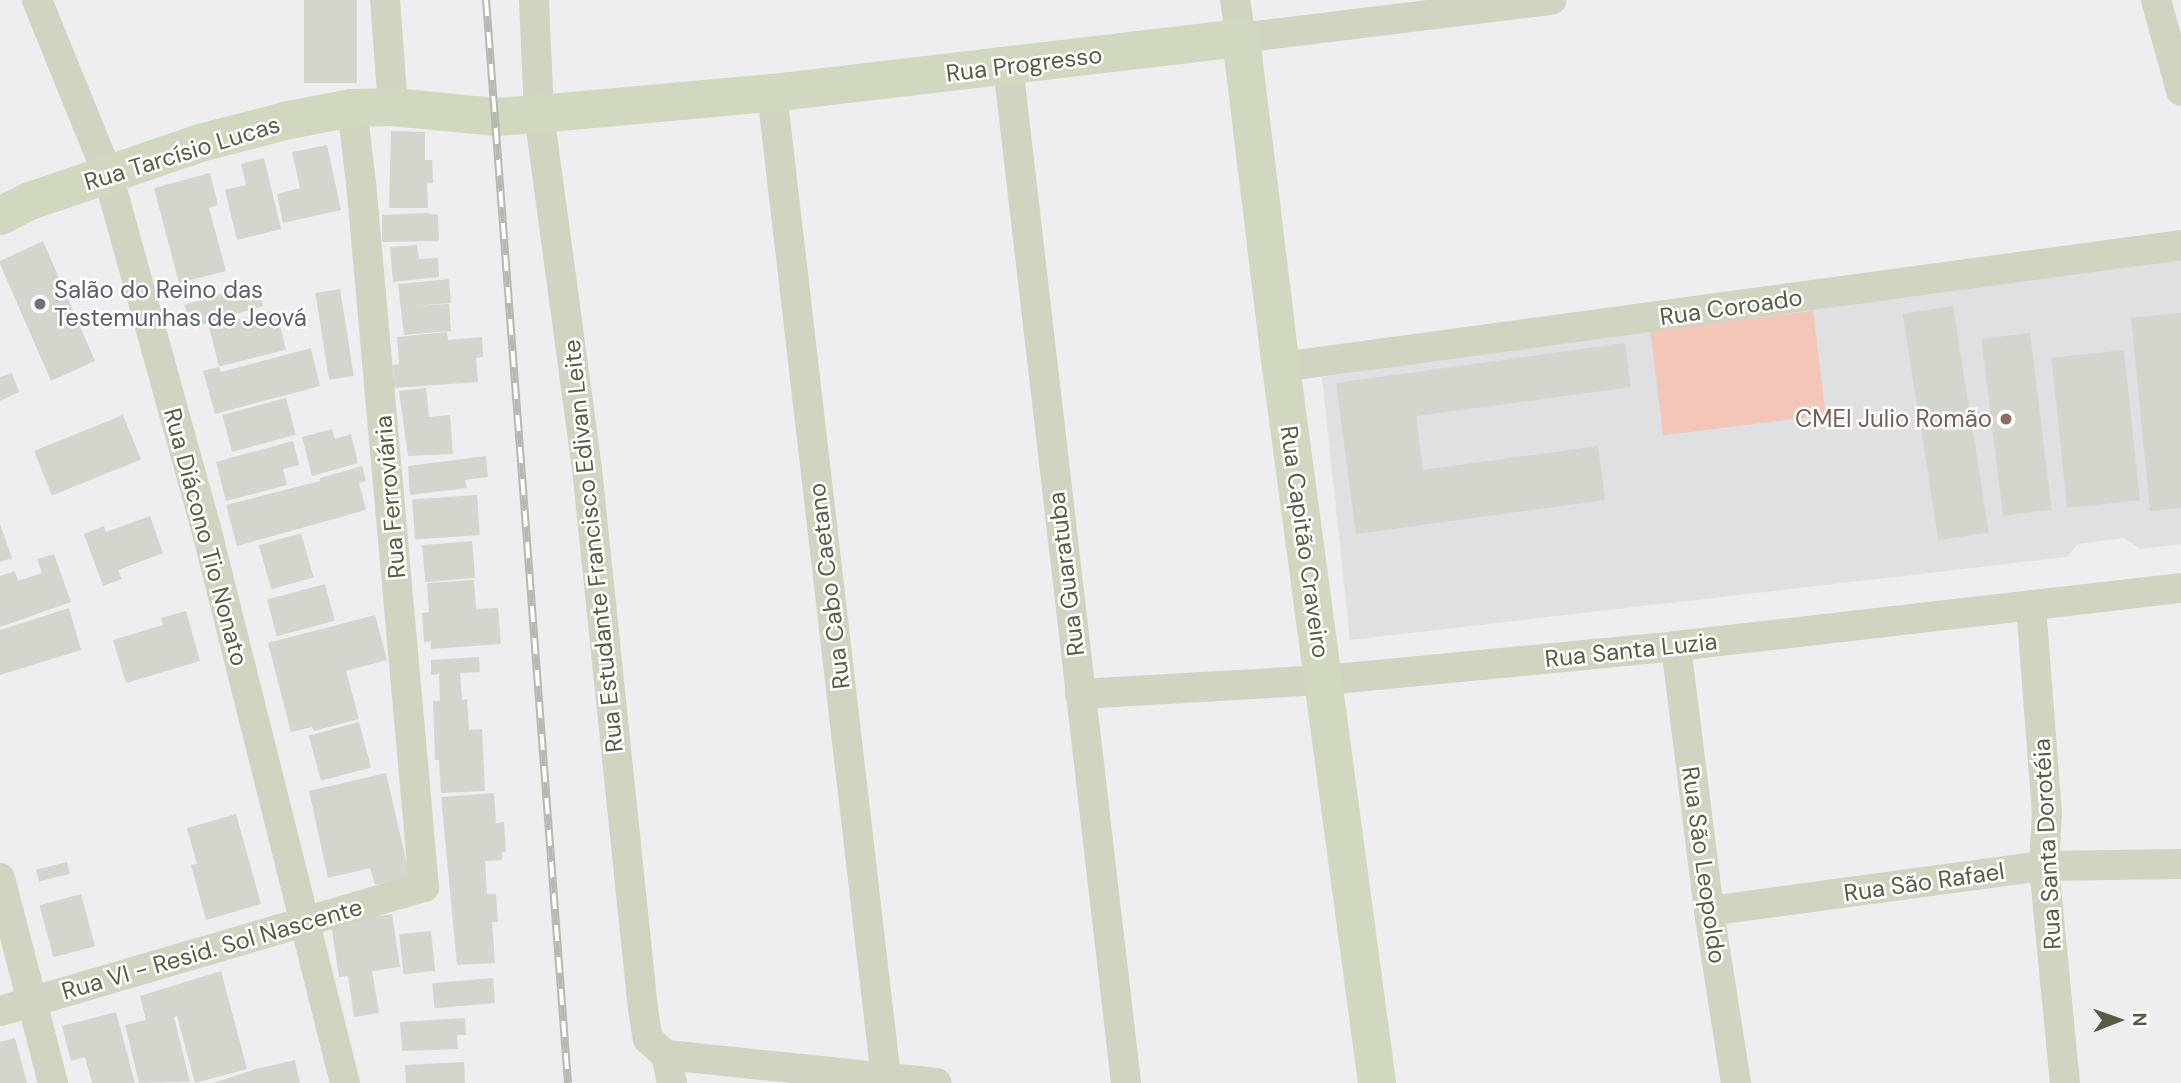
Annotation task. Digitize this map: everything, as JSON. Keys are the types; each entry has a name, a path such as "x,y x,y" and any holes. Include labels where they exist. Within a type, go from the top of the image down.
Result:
{"street":[{"name":"Rua Diácono Tio Nonato","path":"37,0 108,175 206,528 345,1083"},
{"path":"384,0 393,107"},
{"name":"Rua Estudante Francisco Edivan Leite","path":"534,0 539,114 587,469 643,1009 648,1039 669,1069"},
{"name":"Rua Capitão Craveiro","path":"1235,0 1281,368 1377,1083"},
{"name":"Rua Progresso","path":"495,117 772,93 1552,0"},
{"path":"2156,0 2181,91"},
{"name":"Rua Guaratuba","path":"1008,66 1126,1083"},
{"name":"Rua Cabo Caetano","path":"772,93 886,1079"},
{"name":"Rua Tarcísio Lucas","path":"0,216 30,201 200,143 289,120 352,108 393,107 495,117"},
{"name":"Rua Ferroviária","path":"352,108 424,887"},
{"name":"Rua Coroado","path":"1281,368 2181,245"},
{"name":"Rua Santa Luzia","path":"1080,694 1325,680 1676,646 2181,588"},
{"name":"Rua Santa Dorotéia","path":"2031,606 2047,811 2044,866 2065,1083"},
{"name":"Rua São Leopoldo","path":"1676,646 1709,911 1736,1083"},
{"name":"Rua São Rafael","path":"1709,911 2044,866 2181,864"},
{"path":"0,878 52,1083"},
{"name":"Rua VI - Resid. Sol Nascente","path":"0,1011 424,887"},
{"path":"669,1069 937,1083"}],"shaded area":[{"path":"2181,259 2181,544 2141,549 2124,538 2078,544 2067,557 1350,640 1322,377 1824,300"},
{"path":"1813,311 1826,415 1663,435 1650,331"}],"building":[{"path":"304,0 357,0 357,83 304,83"},
{"path":"391,131 425,132 425,160 432,160 433,183 427,183 428,208 389,208"},
{"path":"327,145 341,210 283,223 277,194 300,188 292,152"},
{"path":"264,158 281,229 237,240 225,190 246,185 241,164"},
{"path":"210,173 218,205 209,208 226,271 179,283 154,188"},
{"path":"382,215 438,215 439,241 382,242"},
{"name":"Salão do Reino das Testemunhas de Jeová","path":"43,241 95,361 51,381 0,264 0,261"},
{"path":"417,245 419,259 438,258 439,277 393,282 390,247"},
{"path":"449,279 451,303 413,306 449,304 451,331 404,335 398,284"},
{"path":"256,283 263,306 191,328 184,305"},
{"path":"340,289 354,376 329,380 315,293"},
{"path":"1953,306 1989,532 1938,540 1903,314"},
{"path":"276,310 286,350 219,366 209,327"},
{"path":"2181,313 2181,508 2150,511 2131,318"},
{"path":"447,332 448,340 482,337 483,357 476,358 478,382 394,388 393,365 399,364 397,337"},
{"path":"2030,333 2052,510 2003,516 1981,339"},
{"path":"1625,343 1631,387 1416,416 1423,470 1598,446 1605,500 1356,534 1336,383"},
{"path":"311,348 320,386 215,414 203,371 219,367 221,372"},
{"path":"2124,350 2140,500 2067,508 2051,358"},
{"path":"12,373 19,392 0,401 0,377"},
{"path":"426,388 429,417 450,415 453,454 408,456 399,391"},
{"path":"286,398 296,435 232,452 222,415"},
{"path":"123,415 141,460 52,495 34,451"},
{"path":"332,429 335,439 351,434 358,463 312,476 302,437"},
{"path":"293,441 299,465 283,469 287,485 226,501 216,462"},
{"path":"486,456 488,477 465,480 467,488 410,495 408,466"},
{"path":"362,466 366,481 359,483 366,510 237,546 226,505 320,481 320,478"},
{"path":"477,495 480,535 415,539 412,500"},
{"path":"150,516 163,553 118,570 122,579 103,586 84,534 104,526 106,532"},
{"path":"0,524 12,558 0,562"},
{"path":"301,533 314,577 271,589 259,545"},
{"path":"472,541 475,578 425,582 422,545"},
{"path":"54,554 71,602 0,627 0,576 15,571 18,581 42,573 37,559"},
{"path":"474,580 476,609 498,608 501,644 431,649 431,641 424,642 422,613 429,612 427,583"},
{"path":"325,584 335,621 277,636 267,600"},
{"path":"69,608 81,650 0,675 0,630"},
{"path":"186,611 200,661 126,683 113,640 163,625 161,618"},
{"path":"375,615 387,660 346,671 359,719 314,731 312,727 291,732 268,643"},
{"path":"479,657 480,672 460,673 462,700 467,699 469,730 482,729 485,791 441,793 439,760 435,760 433,701 440,701 439,674 431,675 431,660"},
{"path":"359,722 371,767 321,781 309,735"},
{"path":"386,773 410,877 375,885 370,868 328,878 309,791"},
{"path":"494,793 496,823 504,822 506,852 502,852 502,860 485,861 487,894 496,894 498,922 492,922 495,963 457,965 441,797"},
{"path":"236,814 261,904 206,920 191,865 197,864 187,828"},
{"path":"67,862 70,874 39,881 36,870"},
{"path":"81,894 95,946 53,957 39,905"},
{"path":"392,914 400,967 372,971 379,1013 354,1017 348,976 339,977 331,924"},
{"path":"431,931 435,971 403,974 399,934"},
{"path":"221,971 247,1069 195,1083 177,1016 174,1017 190,1082 139,1083 125,1025 146,1020 140,996"},
{"path":"493,978 495,1003 434,1008 432,983"},
{"path":"116,1012 135,1083 92,1083 85,1057 71,1061 62,1026"},
{"path":"465,1018 466,1035 457,1035 458,1049 402,1051 400,1022"},
{"path":"15,1038 27,1083 0,1083 0,1042"},
{"path":"295,1060 300,1083 213,1083 256,1069"},
{"path":"464,1062 465,1083 406,1083 405,1065"}],"railway":[{"path":"486,0 568,1083"}],"place":[{"name":"Salão do Reino das Testemunhas de Jeová","path":"40,304"},
{"name":"CMEI Julio Romão","path":"2006,419"}]}
